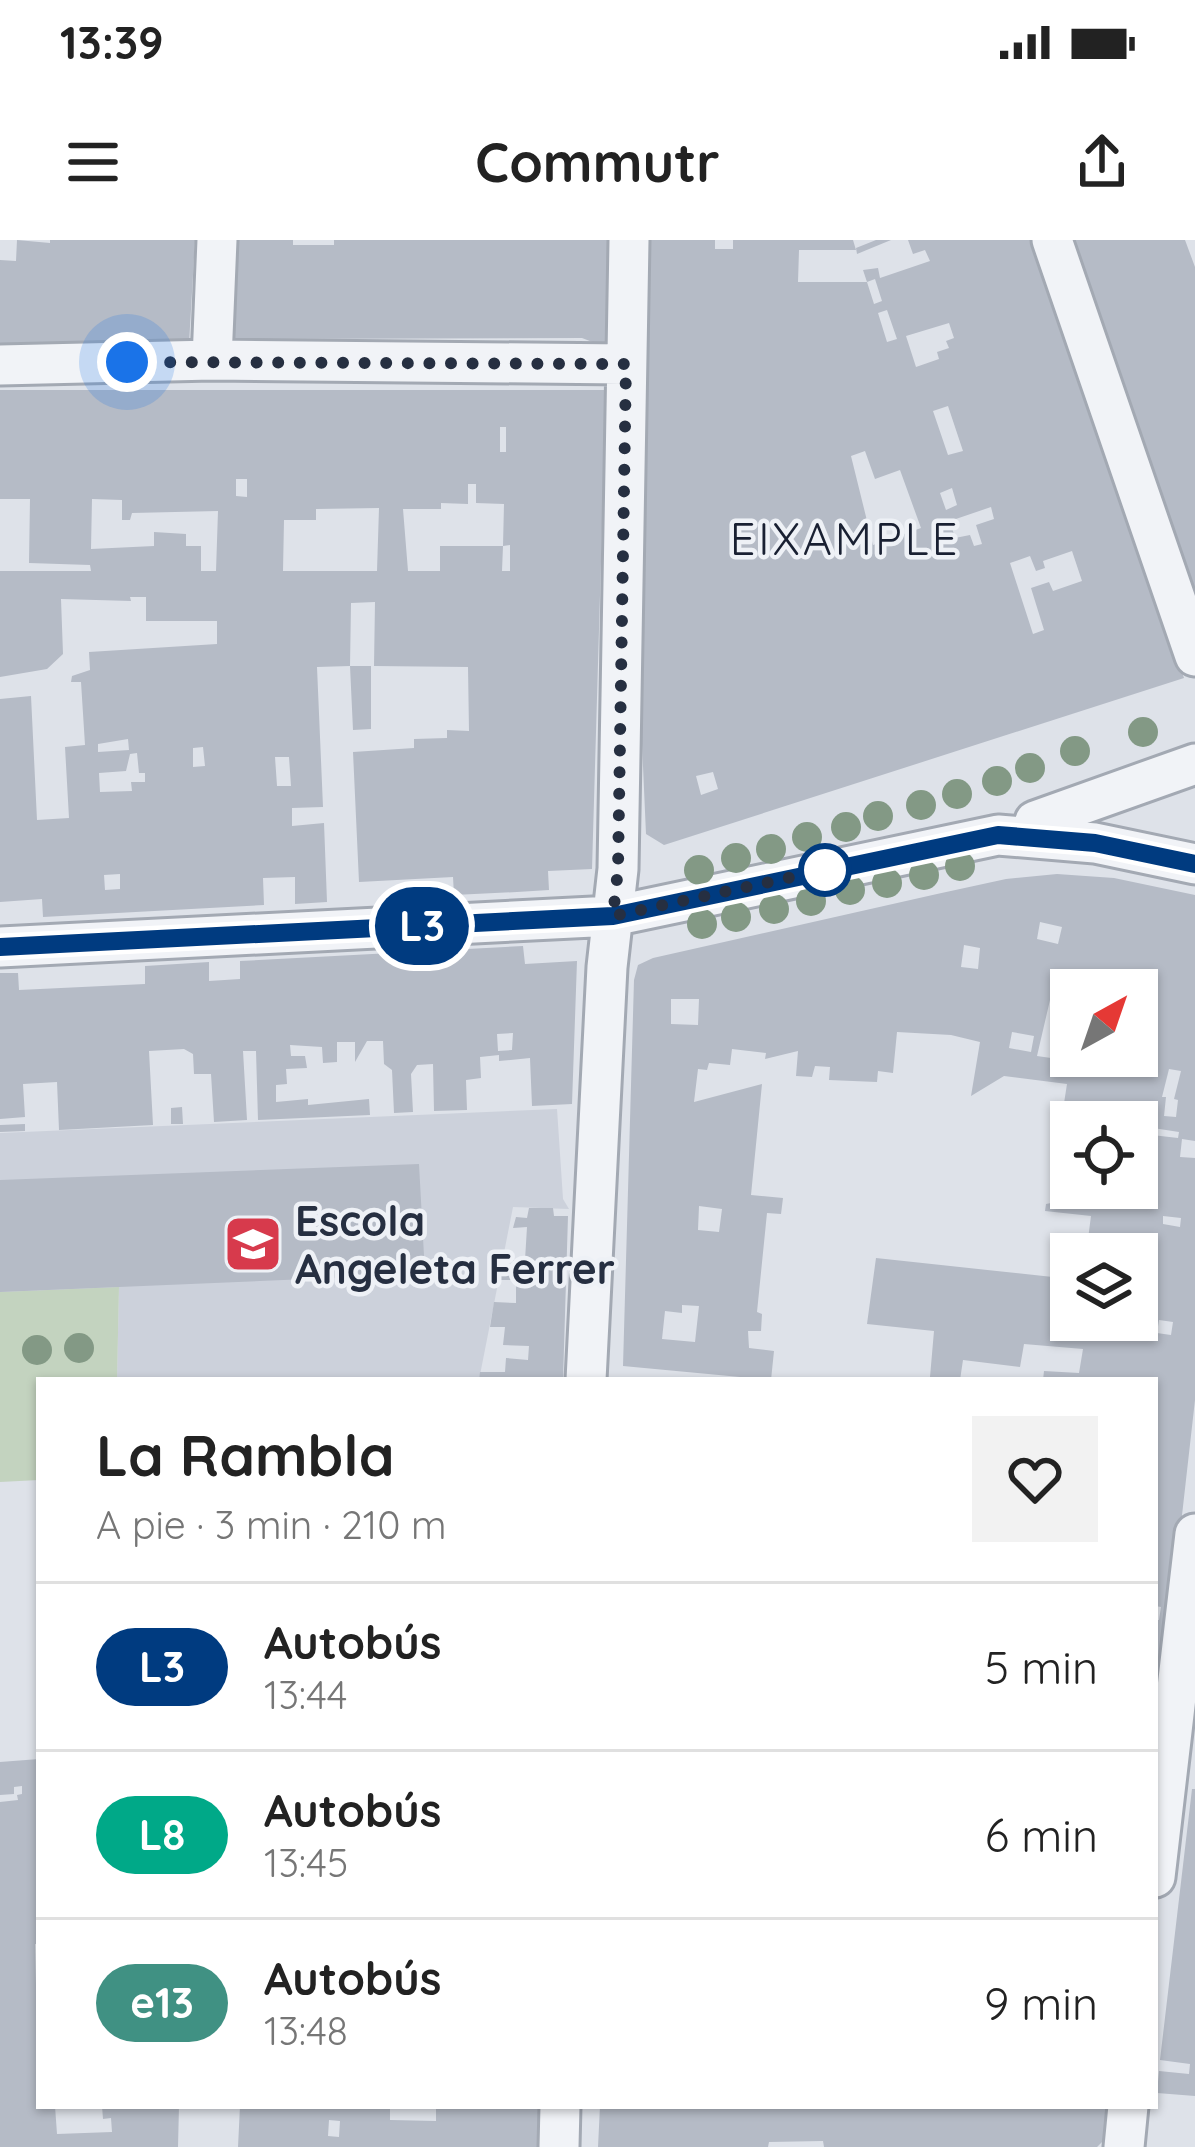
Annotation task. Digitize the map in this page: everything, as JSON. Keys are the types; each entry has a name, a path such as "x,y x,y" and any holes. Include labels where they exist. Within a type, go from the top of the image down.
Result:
{"street":[{"path":"212,360 217,240"},
{"path":"586,1377 618,869 629,240"},
{"path":"1052,240 1195,656"},
{"path":"0,364 212,360 626,364"},
{"path":"1035,821 1195,764"},
{"path":"0,947 613,916 998,835 1095,843 1195,864"},
{"path":"1158,1851 1195,1534"},
{"path":"559,2147 560,2109"},
{"path":"1124,2147 1128,2109"}],"shaded area":[{"name":"Escola Angeleta Ferrer","path":"557,1109 563,1199 569,1209 513,1207 480,1377 117,1377 119,1287 0,1292 0,1133"}],"green space":[{"path":"119,1287 117,1377 36,1377 36,1480 0,1482 0,1292"}],"building":[{"path":"17,240 195,240 189,344 0,344 0,260 16,261"},
{"path":"234,240 334,245 334,240 611,240 608,348 582,338 229,339"},
{"path":"651,240 715,240 715,249 733,249 733,240 853,240 856,250 799,250 798,282 867,282 863,270 878,268 880,278 930,261 925,250 913,254 908,240 1033,240 1184,678 664,845 646,834 638,653","holes":["875,279 882,301 874,304 867,282","887,310 897,339 887,342 878,313","949,323 954,338 946,341 949,348 937,352 939,359 916,367 906,336","948,406 963,451 948,455 933,411","865,451 875,479 900,470 921,528 873,545 851,456","952,488 957,505 946,510 940,493","991,507 994,519 976,525 982,544 974,546 970,535 955,538 950,521","1072,551 1082,581 1053,591 1049,582 1031,588 1044,630 1033,634 1010,563 1030,556 1036,571 1045,568 1043,561","713,772 718,789 701,795 696,776"]},
{"path":"891,240 857,254 856,248"},
{"path":"1065,240 1185,240 1195,267 1195,614"},
{"path":"0,390 606,390 592,869 548,871 549,890 517,892 454,895 453,877 359,882 353,752 414,748 414,739 447,738 447,730 469,731 468,667 374,666 375,602 351,603 350,666 317,667 323,807 292,808 292,826 324,823 327,902 295,904 295,877 263,878 264,905 43,917 42,899 0,902 0,699 31,696 37,820 69,818 65,747 85,745 81,682 71,682 72,676 90,670 89,652 217,644 217,621 146,621 146,597 130,597 131,601 61,599 63,654 47,669 0,677 0,571 91,571 90,565 29,563 30,499 0,499","holes":["500,427 506,427 506,452 500,452","236,479 247,479 247,497 236,496","468,484 476,484 476,503 504,504 503,546 440,546 440,571 408,571 403,509 468,504","92,499 122,500 122,520 130,520 132,513 218,511 216,571 201,571 201,546 186,546 186,534 154,532 154,546 91,549","379,508 377,571 283,571 284,520 316,520 316,509","510,545 510,571 502,571 503,546","128,739 129,750 98,752 98,744","203,747 205,766 193,767 193,748","137,753 145,782 131,782 132,791 100,792 99,773 126,771 130,754","275,757 289,757 291,786 277,786","120,874 120,889 105,890 104,875"]},
{"path":"350,666 371,666 371,729 353,730"},
{"path":"1057,874 1114,878 1195,895 1195,1141 1182,1139 1180,1157 1195,1158 1195,1400 1158,1728 1158,1377 1043,1377 1044,1371 1079,1373 1083,1349 1024,1344 1020,1367 963,1360 960,1377 930,1377 934,1331 867,1324 876,1258 1050,1277 1050,1341 1158,1341 1158,1333 1171,1335 1173,1322 1159,1320 1158,1326 1158,1233 1089,1233 1091,1216 1045,1211 1050,1203 1050,1209 1158,1209 1158,1136 1178,1138 1179,1132 1158,1129 1158,1101 1064,1101 1067,1084 1004,1076 971,1096 980,1042 951,1035 897,1032 893,1073 878,1071 877,1082 829,1080 830,1067 815,1066 812,1077 796,1076 798,1051 765,1059 766,1053 732,1049 730,1065 709,1063 707,1070 698,1069 694,1102 762,1084 751,1195 783,1198 781,1214 767,1213 757,1312 762,1314 761,1331 748,1331 749,1348 774,1351 771,1377 623,1366 638,965 1006,879","holes":["1040,922 1062,927 1058,944 1037,939","964,945 980,948 978,969 961,967","671,999 699,999 698,1025 671,1024","1012,1032 1034,1036 1031,1052 1009,1048","1169,1069 1181,1071 1174,1099 1178,1100 1176,1117 1164,1116 1166,1097 1162,1097","699,1206 722,1209 719,1232 698,1230","1163,1216 1181,1218 1180,1227 1163,1224","682,1305 699,1306 695,1342 662,1339 665,1311 682,1313"]},
{"path":"523,946 525,964 577,961 572,1104 532,1106 530,1058 499,1061 499,1055 480,1057 481,1078 466,1080 467,1110 434,1111 433,1064 417,1065 411,1074 413,1112 394,1113 392,1070 384,1064 383,1041 367,1041 355,1062 355,1042 337,1042 337,1062 323,1063 322,1047 290,1045 291,1056 305,1056 307,1068 286,1069 287,1084 276,1085 276,1102 308,1099 308,1105 369,1099 370,1115 258,1120 256,1051 243,1051 247,1120 214,1122 211,1074 194,1074 193,1054 184,1049 149,1051 153,1125 59,1130 57,1082 23,1084 25,1117 0,1119 0,973 18,973 19,990 145,984 145,966 209,962 209,981 240,979 240,961","holes":["513,1033 512,1050 498,1051 497,1034"]},
{"path":"182,1107 183,1124 171,1124 171,1108"},
{"path":"25,1124 25,1131 0,1132 0,1125"},
{"path":"419,1164 425,1274 0,1292 0,1180"},
{"path":"529,1208 553,1208 554,1216 568,1216 563,1377 479,1377 480,1372 505,1372 506,1358 528,1360 529,1346 503,1345 505,1327 490,1327 494,1302 516,1303 516,1280 498,1280 501,1268 513,1267 513,1260 525,1260 527,1227 513,1228 516,1217 527,1218"},
{"path":"36,1759 36,2109 55,2109 57,2134 112,2132 111,2118 103,2119 102,2109 179,2109 178,2147 0,2147 0,1802 18,1800 22,1786 14,1787 14,1794 0,1795 0,1762"},
{"path":"1195,1789 1195,2096 1158,2093 1159,2071 1189,2074 1190,2064 1160,2060"},
{"path":"240,2109 390,2109 390,2120 436,2121 436,2109 540,2109 539,2147 238,2147","holes":["329,2120 340,2121 339,2137 328,2136"]},
{"path":"600,2109 1115,2109 1112,2132 1097,2147 824,2147 823,2141 769,2142 768,2147 598,2147"}],"bus line":[{"name":"L3","path":"0,947 613,916 998,835 1095,843 1195,864"}],"place":[{"name":"Escola Angeleta Ferrer","path":"253,1244"}],"district":[{"name":"EIXAMPLE","path":"845,538"}],"route":[{"path":"127,362 626,364 618,869 613,916 825,870"}]}
